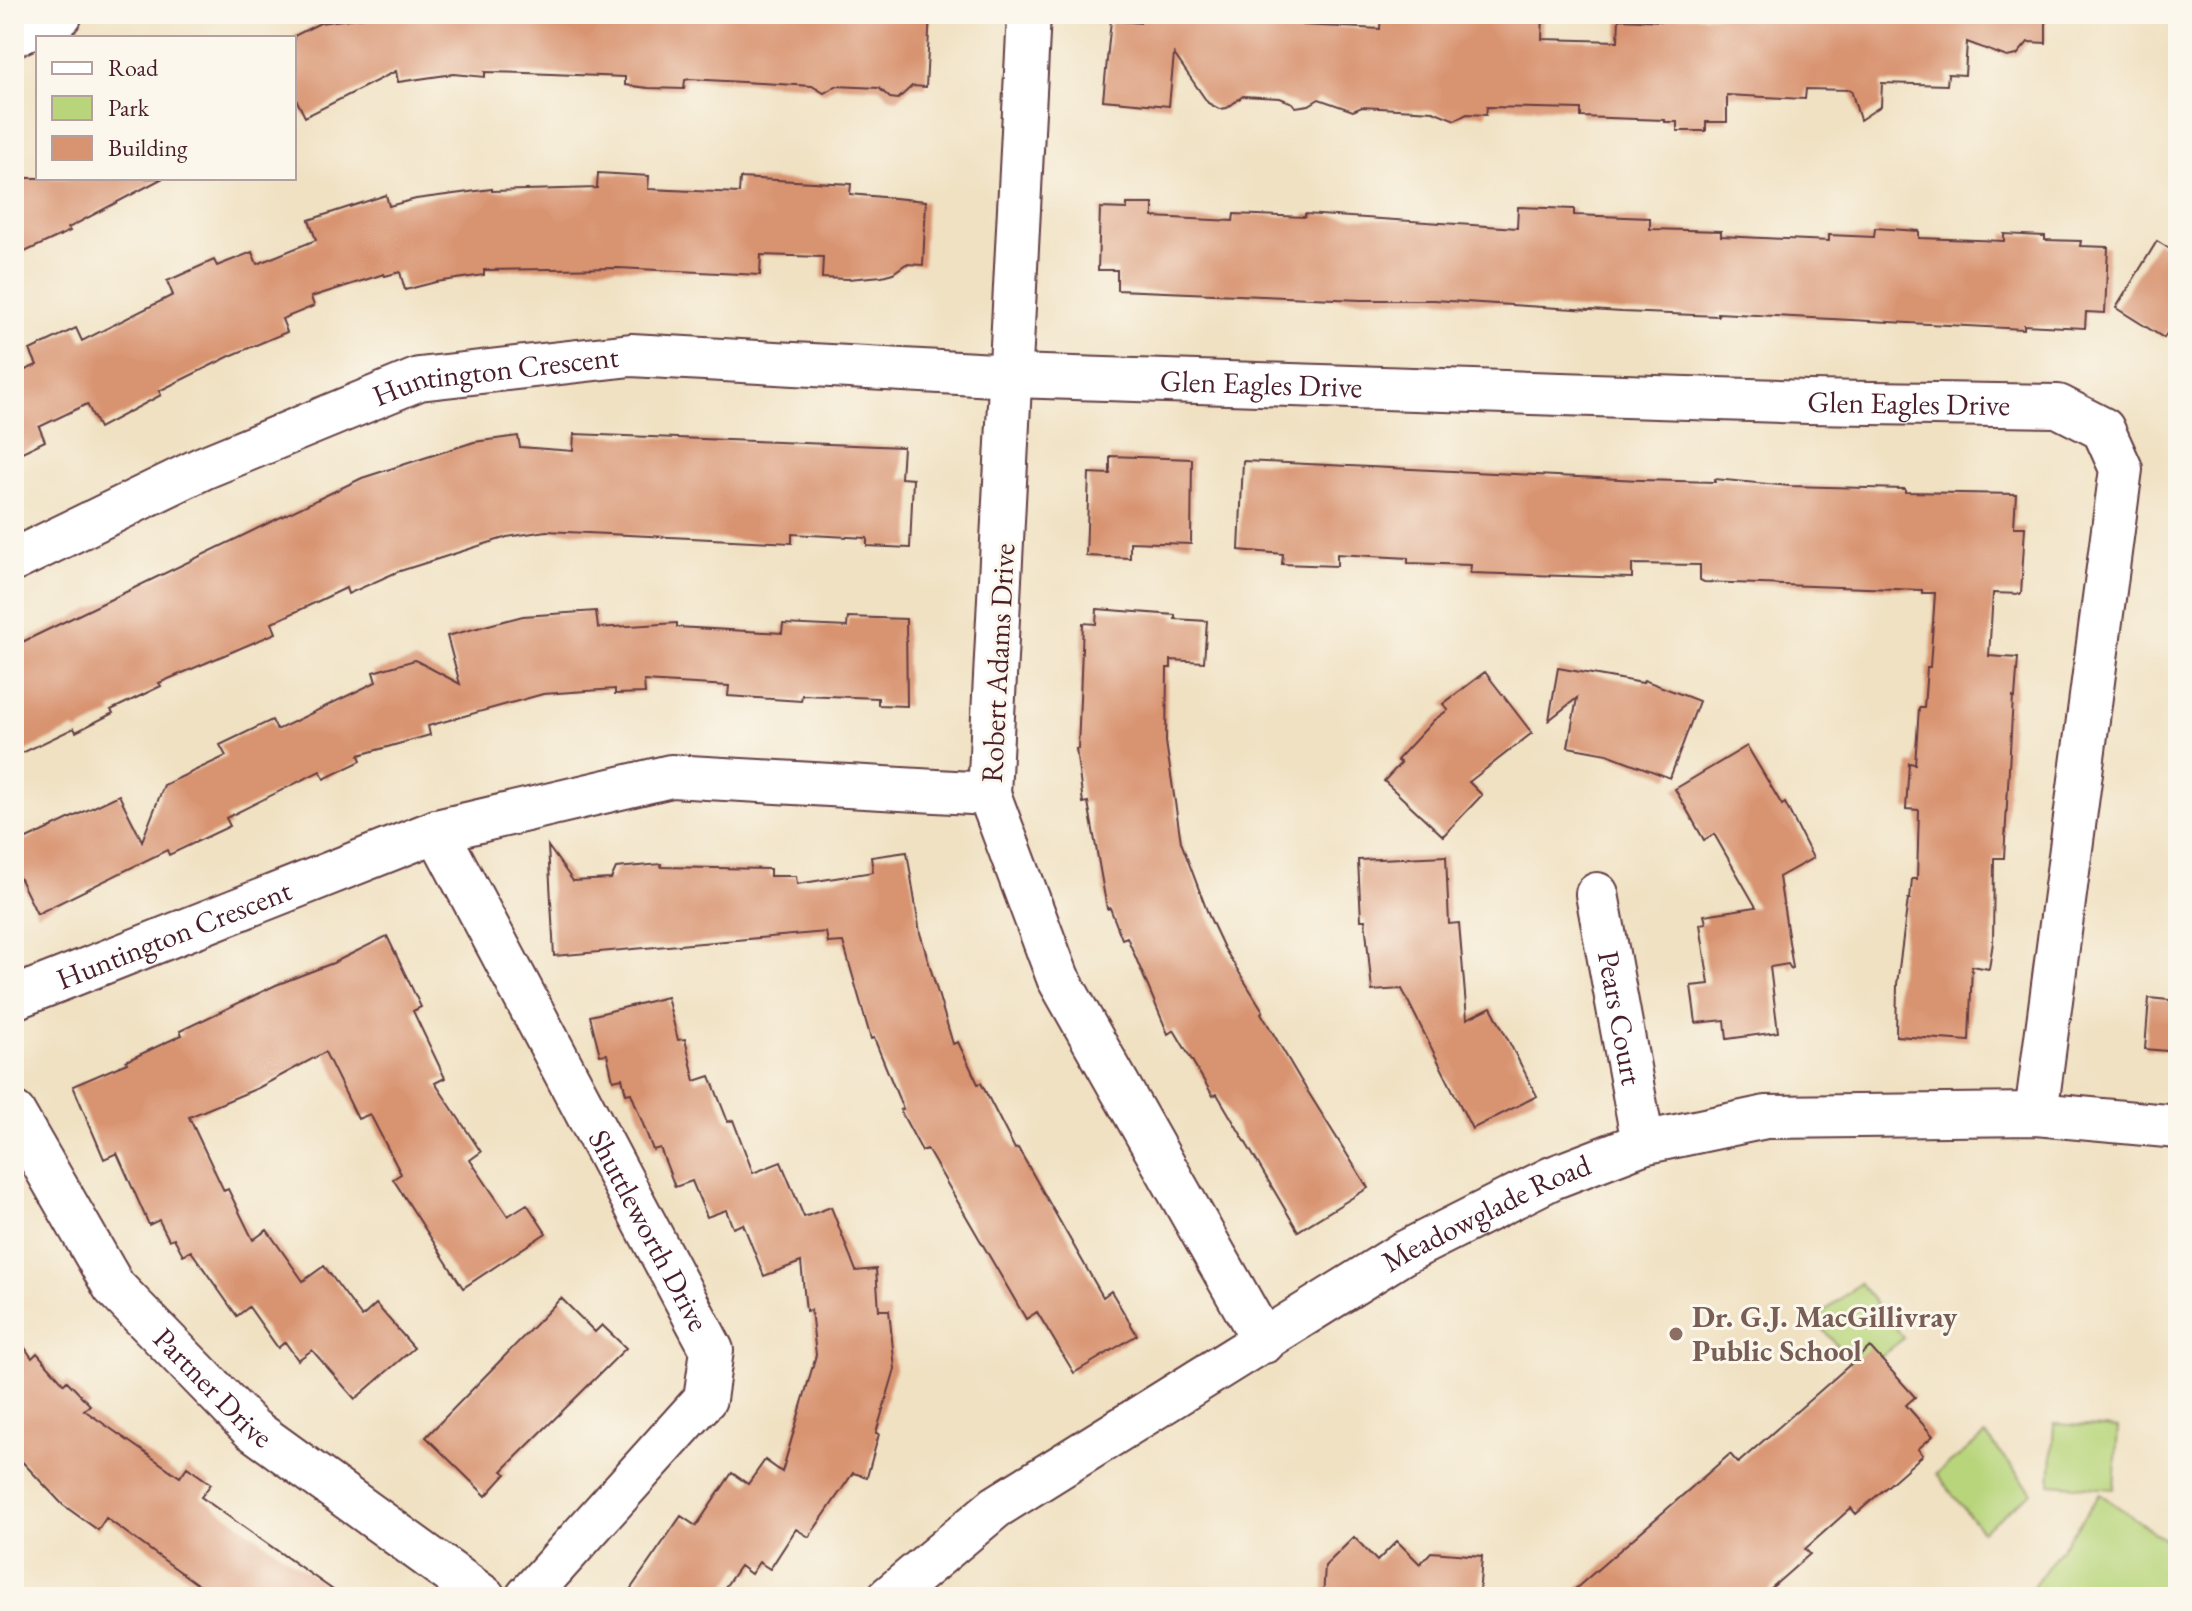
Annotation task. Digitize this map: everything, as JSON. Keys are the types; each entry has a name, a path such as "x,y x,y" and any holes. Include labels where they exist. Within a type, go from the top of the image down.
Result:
{"street":[{"path":"14,35 61,14"},
{"name":"Robert Adams Drive","path":"1029,14 1013,376 989,794 1058,978 1264,1342"},
{"name":"Huntington Crescent","path":"14,560 203,468 419,379 631,355 1013,376"},
{"name":"Glen Eagles Drive","path":"1013,376 1793,402 2058,406 2103,429 2121,469 2036,1114"},
{"name":"Huntington Crescent","path":"14,998 437,831 671,776 989,794"},
{"name":"Shuttleworth Drive","path":"437,831 712,1350 705,1399 527,1597"},
{"name":"Pears Court","path":"1597,894 1643,1143"},
{"name":"Partner Drive","path":"14,1113 114,1287 252,1429 484,1597"},
{"name":"Meadowglade Road","path":"889,1597 996,1507 1403,1253 1552,1178 1643,1143 1766,1117 2036,1114 2178,1127"}],"green space":[{"path":"1860,1283 1904,1338 1859,1373 1815,1319"},
{"path":"2054,1424 2118,1428 2114,1489 2050,1484"},
{"path":"1986,1435 2032,1492 1982,1531 1936,1474"},
{"path":"2100,1494 2178,1549 2178,1597 2026,1597"}],"building":[{"path":"387,14 930,14 926,87 912,86 898,99 890,98 879,88 836,86 824,93 812,86 690,79 685,80 684,89 648,88 625,85 625,77 526,73 485,72 485,77 453,74 398,82 396,71 305,117 296,99 294,36 320,23"},
{"path":"1141,14 1304,14 1303,25 1380,29 1381,14 1506,21 1506,15 1543,15 1542,39 1618,41 1619,19 1664,21 1664,16 2046,14 2046,43 2028,42 2017,55 2007,57 1967,42 1965,75 1948,74 1947,85 1882,83 1881,106 1860,120 1851,90 1806,89 1805,99 1727,95 1727,122 1706,122 1706,131 1677,131 1677,122 1581,117 1581,109 1487,107 1486,115 1467,114 1455,120 1433,111 1362,107 1353,111 1319,99 1296,107 1280,98 1243,96 1227,108 1219,109 1208,103 1174,54 1169,106 1103,100 1111,20 1140,23"},
{"path":"598,173 649,176 648,189 739,193 740,178 851,184 850,194 926,201 923,265 906,264 882,276 822,278 823,257 761,255 760,275 618,268 484,270 484,275 405,290 400,272 384,274 311,297 314,306 282,319 287,332 159,391 161,395 99,428 87,404 39,427 45,441 14,456 14,375 37,365 30,350 76,328 82,341 173,295 167,281 214,260 217,266 252,252 257,264 316,240 309,220 386,195 389,206 416,199 492,189 597,188"},
{"path":"14,178 159,180 68,228 70,231 14,257"},
{"path":"1127,204 1153,204 1153,217 1233,221 1234,214 1305,217 1305,214 1517,228 1518,207 1574,209 1574,215 1650,218 1650,229 1721,231 1721,236 1829,241 1829,235 1874,237 1875,228 1919,231 1919,238 2004,241 2004,234 2045,236 2045,240 2081,241 2080,246 2108,247 2105,313 2086,312 2085,328 2024,325 2024,329 1718,313 1718,316 1622,312 1434,300 1117,290 1117,270 1098,270 1100,208 1127,209"},
{"path":"2157,241 2178,254 2178,315 2164,338 2116,308"},
{"path":"574,434 903,447 901,478 913,479 910,548 867,546 867,538 792,534 792,543 546,531 507,537 397,572 348,594 346,588 272,623 276,633 159,683 161,686 111,710 113,713 76,732 74,728 14,757 14,646 362,478 474,442 518,436 520,447 573,451"},
{"path":"1110,456 1192,459 1191,544 1130,542 1130,558 1086,556 1089,473 1110,474"},
{"path":"1243,461 1640,480 1715,482 1715,479 1789,486 1905,489 1905,492 2016,494 2014,527 2025,527 2021,594 1993,593 1989,656 2018,658 2004,858 1994,858 1993,942 1989,969 1972,966 1969,1041 1896,1036 1897,984 1908,899 1912,879 1917,879 1919,810 1906,809 1909,763 1915,764 1919,708 1924,708 1935,593 1704,582 1700,580 1700,565 1632,564 1632,578 1470,573 1471,565 1408,563 1408,558 1337,554 1337,566 1282,564 1283,554 1239,550"},
{"path":"1097,609 1175,615 1175,619 1207,621 1204,662 1171,660 1171,668 1167,668 1166,742 1181,842 1224,948 1368,1188 1298,1231 1217,1094 1213,1096 1174,1030 1168,1034 1127,937 1122,939 1110,908 1107,909 1088,802 1083,803 1076,749 1083,623 1096,624"},
{"path":"596,611 598,628 677,623 677,627 782,633 783,624 847,627 848,617 906,619 907,706 878,705 878,698 802,695 801,701 728,696 729,686 644,681 645,693 615,694 615,689 543,694 428,726 430,735 359,755 361,761 324,779 320,771 226,818 230,826 169,855 167,850 37,914 14,867 14,845 119,795 142,841 164,785 226,756 220,745 272,720 277,730 376,682 373,672 415,660 460,684 447,636 523,616"},
{"path":"1558,668 1643,683 1644,680 1699,701 1670,778 1607,754 1568,747 1577,698 1549,720"},
{"path":"1485,672 1532,733 1469,782 1482,795 1443,836 1384,781 1401,763 1397,760 1434,720 1448,710 1443,704"},
{"path":"1747,746 1782,805 1785,803 1813,858 1779,877 1793,968 1788,964 1770,967 1778,1032 1727,1039 1725,1020 1696,1023 1691,986 1709,984 1700,924 1706,923 1704,915 1756,907 1714,834 1704,840 1675,789"},
{"path":"548,846 573,881 611,879 616,868 661,864 661,867 770,869 770,876 796,876 797,884 873,872 871,857 907,852 920,933 953,1044 958,1042 978,1084 981,1083 1015,1149 1018,1148 1103,1297 1111,1291 1137,1335 1074,1373 1037,1312 1026,1319 927,1149 922,1151 900,1110 903,1109 874,1038 871,1039 843,942 828,943 826,932 554,956"},
{"path":"1446,856 1449,924 1459,923 1467,1019 1491,1007 1537,1096 1472,1129 1402,989 1372,991 1365,920 1361,920 1358,860"},
{"path":"387,936 421,1007 413,1011 445,1078 435,1083 481,1152 470,1160 508,1216 527,1204 546,1233 463,1288 393,1179 401,1174 370,1114 358,1119 325,1052 258,1088 189,1117 224,1191 228,1189 253,1240 267,1230 303,1281 324,1266 362,1317 376,1304 414,1348 355,1399 312,1350 298,1360 285,1342 278,1348 249,1307 237,1316 191,1251 183,1255 174,1238 169,1240 159,1220 149,1225 117,1153 104,1159 73,1086 127,1063 182,1035 180,1031 276,985 333,963"},
{"path":"667,997 678,1040 685,1039 695,1081 710,1076 728,1122 733,1120 753,1173 781,1162 804,1217 831,1207 856,1271 876,1269 879,1310 889,1310 895,1369 867,1477 853,1473 809,1537 796,1529 770,1569 759,1562 751,1574 740,1566 718,1597 625,1597 681,1516 696,1526 732,1473 748,1484 765,1460 782,1472 816,1355 811,1310 806,1311 801,1262 764,1276 743,1224 733,1228 726,1210 707,1217 692,1181 675,1187 660,1148 653,1150 631,1093 626,1094 622,1078 613,1080 607,1054 600,1055 590,1016"},
{"path":"2149,998 2178,1001 2178,1052 2145,1049"},
{"path":"561,1298 595,1332 602,1325 626,1348 502,1471 506,1474 486,1496 426,1437"},
{"path":"14,1332 32,1358 37,1353 64,1384 67,1381 90,1405 84,1410 180,1477 187,1467 211,1484 201,1497 343,1597 215,1597 106,1518 98,1530 63,1505 14,1453"},
{"path":"1870,1347 1915,1397 1906,1405 1933,1436 1918,1449 1923,1455 1856,1514 1851,1508 1805,1549 1810,1554 1761,1597 1566,1597 1730,1454 1738,1463"},
{"path":"1354,1537 1377,1561 1397,1541 1420,1564 1431,1552 1482,1556 1479,1597 1323,1597 1325,1566"}],"place":[{"name":"Dr. G.J. MacGillivray Public School","path":"1676,1334"}]}
